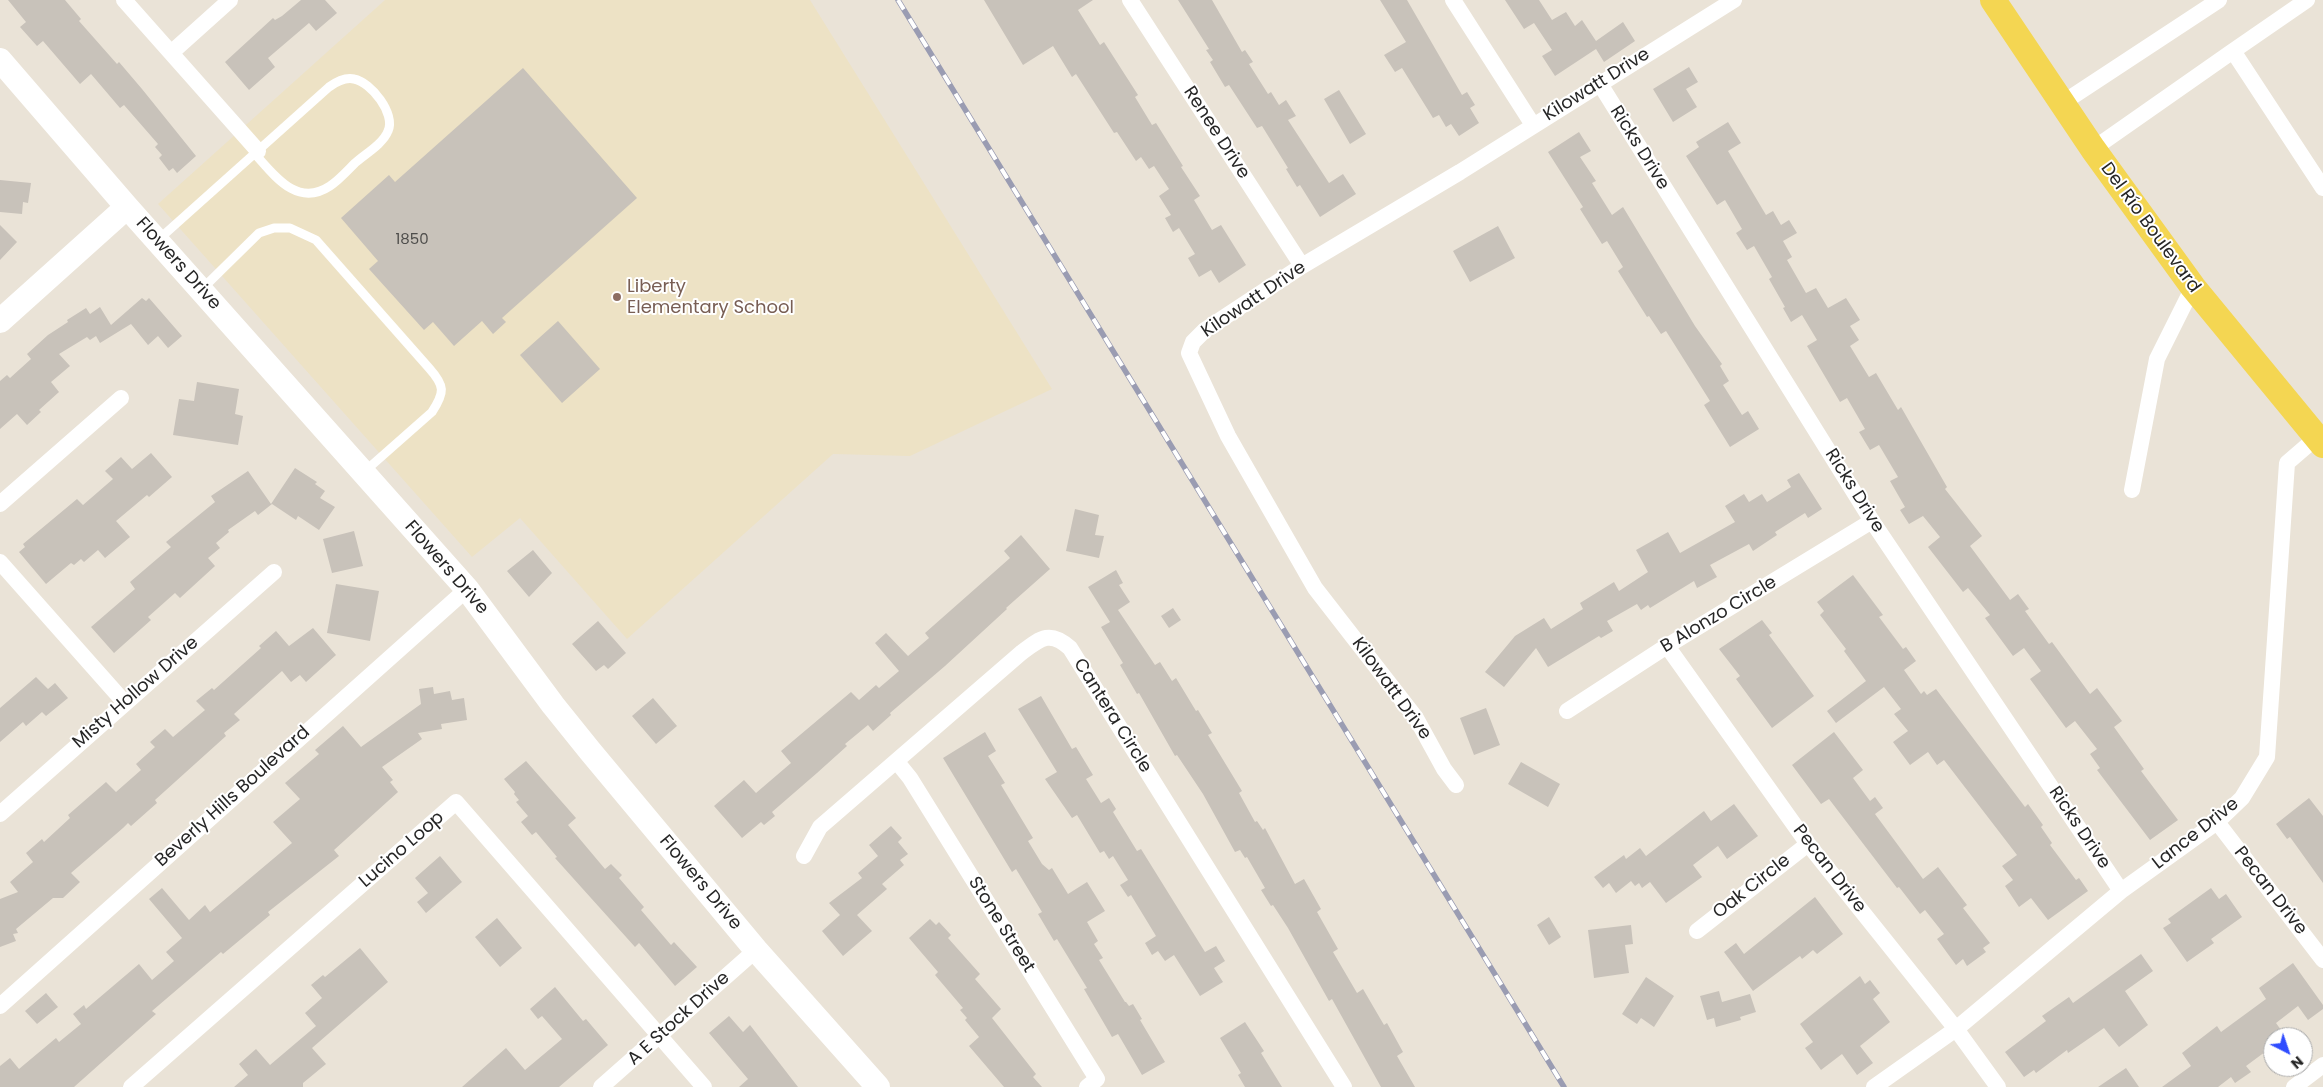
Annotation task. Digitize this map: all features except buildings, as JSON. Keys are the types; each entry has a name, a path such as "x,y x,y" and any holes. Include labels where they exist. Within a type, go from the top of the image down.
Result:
{"main road":[{"name":"Del Río Boulevard","path":"1993,0 2093,150 2192,287 2319,442"}],"street":[{"path":"124,0 256,152"},
{"path":"171,53 230,0"},
{"name":"Renee Drive","path":"1130,0 1302,266"},
{"path":"1454,0 1533,125"},
{"name":"Kilowatt Drive","path":"1456,785 1444,769 1416,718 1315,588 1228,436 1189,353 1193,342 1205,330 1302,266 1734,0"},
{"path":"2062,104 2220,0"},
{"path":"2093,150 2307,0"},
{"path":"2233,51 2323,188"},
{"name":"Flowers Drive","path":"0,60 127,207 467,589 553,705 756,950 878,1087"},
{"name":"Ricks Drive","path":"1600,84 1872,522 2121,890"},
{"path":"0,321 127,207"},
{"path":"2132,490 2157,359 2192,287"},
{"path":"0,504 121,398"},
{"name":"Lance Drive","path":"1874,1087 1956,1029 2121,890 2217,822 2242,798 2267,756 2287,463 2319,442"},
{"name":"B Alonzo Circle","path":"1567,711 1667,646 1872,522"},
{"path":"0,562 125,703"},
{"name":"Misty Hollow Drive","path":"0,814 274,572"},
{"name":"Beverly Hills Boulevard","path":"0,1006 467,589"},
{"name":"Cantera Circle","path":"804,856 820,827 1036,641 1049,636 1060,639 1070,648 1344,1087"},
{"name":"Pecan Drive","path":"1667,646 1808,844 1956,1029 1998,1087"},
{"name":"Stone Street","path":"897,762 910,778 1097,1079 1087,1087"},
{"name":"Lucino Loop","path":"131,1087 456,802 704,1087"},
{"name":"Pecan Drive","path":"2217,822 2323,960"},
{"name":"Oak Circle","path":"1697,931 1808,844"},
{"name":"A E Stock Drive","path":"601,1087 756,950"},
{"path":"2294,1087 2323,1065"}],"lane":[{"path":"158,241 256,152 329,87 340,80 353,78 364,83 388,110 390,121 388,132 330,186 317,192 305,193 282,185 256,152"},
{"path":"201,290 260,233 274,228 290,228 316,240 438,378 442,389 440,400 432,412 363,473"}],"shaded area":[{"name":"Liberty Elementary School","path":"385,0 810,0 1052,389 910,456 833,454 627,639 520,518 472,557 158,204"}],"railway":[{"path":"898,0 1564,1087"}],"place":[{"name":"Liberty Elementary School","path":"617,297"}]}
